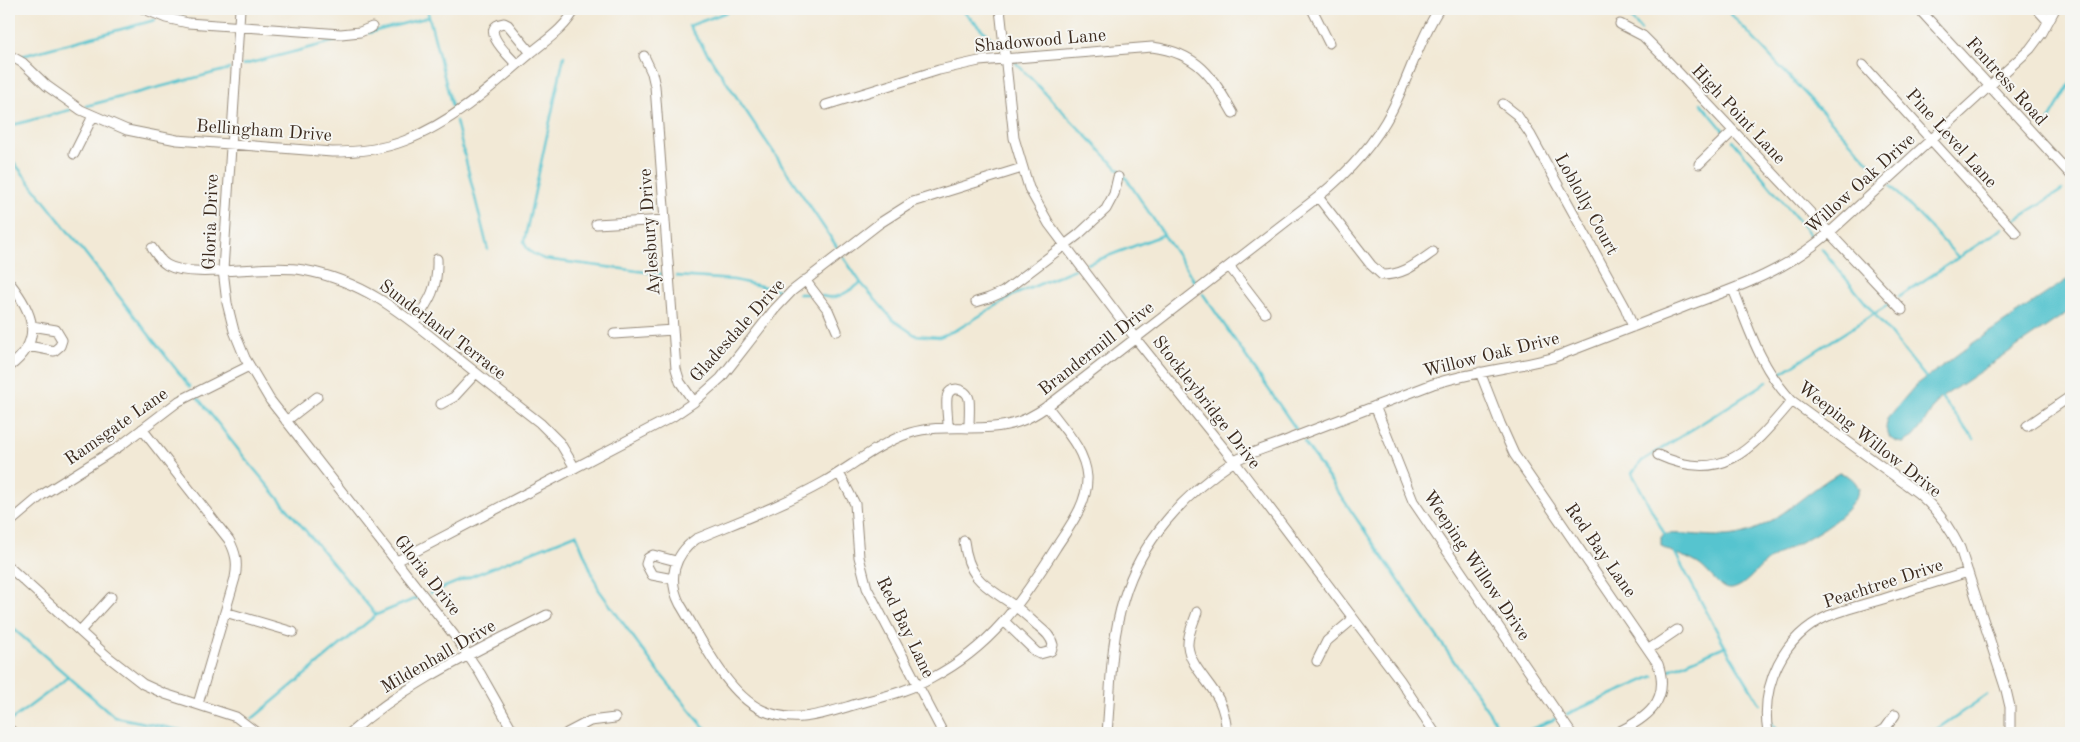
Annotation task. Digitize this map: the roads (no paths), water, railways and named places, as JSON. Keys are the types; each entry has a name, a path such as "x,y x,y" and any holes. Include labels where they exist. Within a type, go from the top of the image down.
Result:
{"street":[{"path":"144,9 174,21 239,27 341,34 360,32 372,27"},
{"name":"Gloria Drive","path":"240,9 223,270 227,303 234,331 260,386 469,655 514,733"},
{"name":"Bellingham Drive","path":"9,55 23,63 59,96 93,116 127,130 176,140 332,152 356,152 394,144 424,133 444,121 517,65 569,20 575,9"},
{"name":"Stockleybridge Drive","path":"1000,9 1014,138 1022,168 1036,201 1064,245 1136,339 1234,461 1414,700 1434,733"},
{"path":"1312,9 1330,44"},
{"name":"Brandermill Drive","path":"675,565 688,545 696,539 800,495 899,437 948,426 994,427 1016,423 1047,406 1318,197 1351,168 1368,149 1393,108 1426,33 1439,9"},
{"name":"Fentress Road","path":"1920,9 2071,175"},
{"path":"2037,9 2048,21"},
{"name":"Willow Oak Drive","path":"1107,733 1114,642 1124,597 1133,575 1161,527 1180,504 1198,488 1234,461 1433,384 1480,372 1552,358 1733,289 1784,266 1813,247 1829,233 2030,49 2055,9"},
{"path":"517,65 494,37 496,26 504,23 508,25 531,53"},
{"name":"High Point Lane","path":"1620,24 1643,36 1902,310"},
{"name":"Shadowood Lane","path":"826,105 959,64 1006,58 1152,47 1174,51 1193,60 1209,73 1233,114"},
{"name":"Aylesbury Drive","path":"644,56 652,73 655,86 676,370 680,382 694,402"},
{"name":"Pine Level Lane","path":"1863,65 2016,233"},
{"name":"Loblolly Court","path":"1503,104 1517,114 1530,134 1625,307 1633,327"},
{"path":"74,154 93,116"},
{"path":"1699,164 1733,131"},
{"name":"Gladesdale Drive","path":"397,561 672,417 694,402 721,378 736,361 783,300 805,280 880,223 913,202 1022,168"},
{"path":"976,302 1004,292 1078,235 1106,209 1114,194 1118,177"},
{"path":"1318,197 1371,265 1382,275 1395,275 1410,268 1433,252"},
{"path":"596,224 665,220"},
{"name":"Sunderland Terrace","path":"152,248 165,264 177,269 194,271 290,268 328,276 353,284 378,297 414,323 556,438 575,468"},
{"path":"414,323 432,296 436,283 437,259"},
{"path":"1228,266 1265,313"},
{"path":"805,280 828,310 837,331"},
{"path":"9,282 26,305 32,326 28,346 18,360 9,367"},
{"name":"Weeping Willow Drive","path":"1733,289 1760,359 1772,378 1792,401 1932,505 1951,530 1960,548 2006,690 2011,718 2010,733"},
{"path":"28,346 54,351 60,346 62,340 56,330 32,326"},
{"path":"614,334 673,330"},
{"name":"Ramsgate Lane","path":"9,523 42,495 107,455 179,401 249,366"},
{"name":"Red Bay Lane","path":"1480,372 1514,454 1649,649 1660,672 1662,682 1658,700 1652,710 1644,718 1616,733"},
{"path":"440,404 454,397 476,373"},
{"path":"948,426 948,392 954,389 961,389 969,399 969,427"},
{"path":"2028,426 2071,396"},
{"path":"286,421 317,397"},
{"path":"1658,455 1685,466 1714,465 1732,459 1753,445 1792,401"},
{"path":"673,579 652,575 646,564 648,558 653,555 675,565 674,589 680,604 729,682 743,698 764,711 788,717 813,717 916,685 932,678 966,656 1004,622 1072,523 1084,500 1087,477 1080,451 1047,406"},
{"name":"Weeping Willow Drive","path":"1375,406 1406,488 1413,501 1570,733"},
{"path":"142,429 233,547 237,569 198,704"},
{"name":"Red Bay Lane","path":"839,473 855,504 859,557 867,588 916,685 943,733"},
{"path":"964,541 968,561 980,582 996,595 1016,607 1048,634 1053,645 1051,651 1040,654 1036,652 1004,622"},
{"path":"9,567 127,673 143,684 165,694 244,720 257,733"},
{"name":"Peachtree Drive","path":"1768,733 1766,707 1770,681 1778,663 1788,648 1802,634 1832,615 1968,572"},
{"path":"80,631 111,597"},
{"path":"225,612 293,632"},
{"path":"1197,612 1188,642 1188,649 1191,657 1218,699 1226,722 1227,733"},
{"name":"Mildenhall Drive","path":"350,733 397,696 420,681 547,615"},
{"path":"1317,661 1327,641 1353,619"},
{"path":"1649,649 1677,630"},
{"path":"1878,733 1885,729 1894,715"},
{"path":"566,733 590,721 615,718"},
{"path":"9,728 14,733"}],"water":[{"path":"2071,277 2071,310 1938,400 1913,437 1903,443 1896,442 1890,438 1886,429 1887,419 1915,386 1973,343"},
{"path":"1839,473 1852,478 1859,489 1854,501 1845,512 1820,531 1767,561 1736,588 1724,588 1698,564 1661,545 1661,537 1667,534 1728,536 1748,532 1784,513"}],"waterway":[{"path":"174,15 199,9"},
{"path":"427,9 452,107"},
{"path":"735,9 689,26 837,247"},
{"path":"961,9 1001,48"},
{"path":"1623,9 1641,30"},
{"path":"1726,9 1881,175"},
{"path":"368,33 429,17"},
{"path":"22,56 155,20"},
{"path":"243,65 355,36"},
{"path":"564,56 524,242 532,253 544,259 662,274"},
{"path":"1016,63 1124,175 1196,283"},
{"path":"86,106 229,69"},
{"path":"2049,120 2071,82"},
{"path":"1701,103 1724,131"},
{"path":"9,126 70,110"},
{"path":"456,121 488,250"},
{"path":"1733,141 1813,238"},
{"path":"9,156 190,387"},
{"path":"1891,186 1958,257"},
{"path":"2014,221 2062,190"},
{"path":"1899,297 2003,228"},
{"path":"1087,264 1163,235"},
{"path":"1822,249 1927,379"},
{"path":"844,258 861,283 893,320 915,335 939,337 958,329 1014,295 1075,269"},
{"path":"676,276 734,280 783,291"},
{"path":"822,296 838,296 861,283"},
{"path":"798,294 808,294"},
{"path":"1203,294 1296,429"},
{"path":"1778,375 1888,305"},
{"path":"1666,537 1632,473 1642,461 1767,382"},
{"path":"1941,397 1974,439"},
{"path":"198,398 244,457 376,615"},
{"path":"1304,442 1503,733"},
{"path":"430,593 576,534 599,590 658,671 702,725 712,733"},
{"path":"1674,551 1725,646 1760,704"},
{"path":"252,719 376,615 417,598"},
{"path":"9,625 115,717 195,733"},
{"path":"1667,671 1725,646"},
{"path":"1567,714 1654,676"},
{"path":"10,721 69,677"},
{"path":"1931,733 1987,695"},
{"path":"1522,733 1555,719"},
{"path":"1771,722 1778,733"},
{"path":"235,733 242,728"}]}
